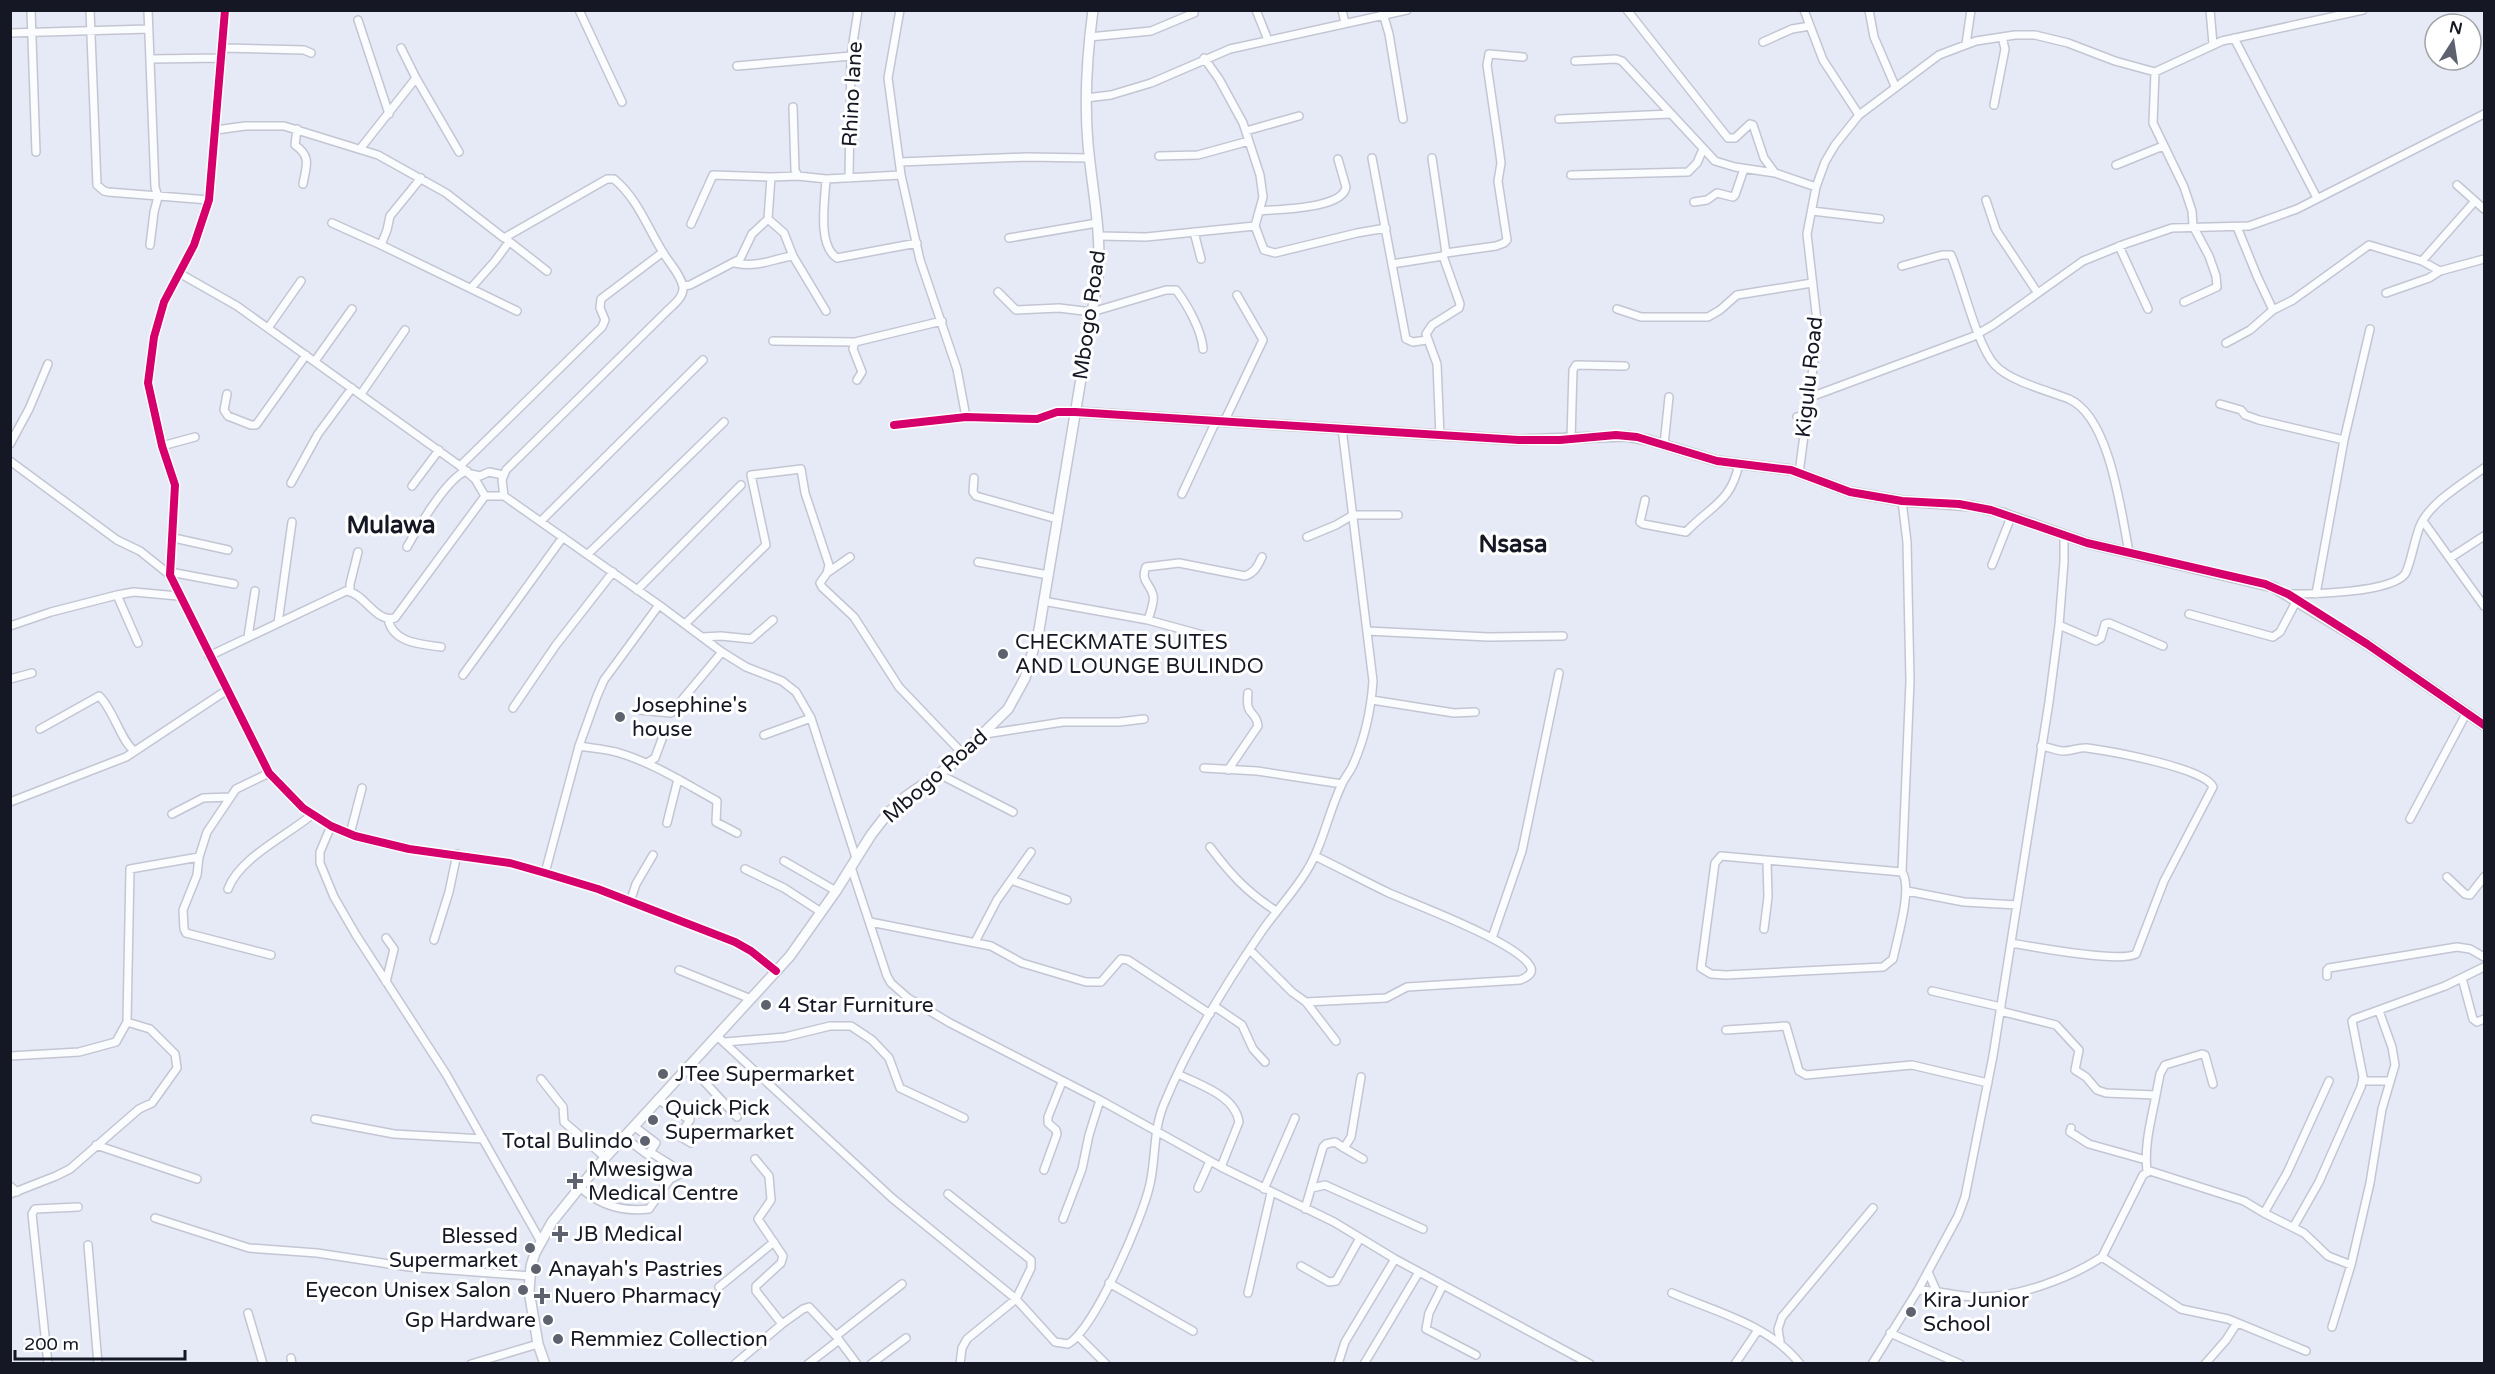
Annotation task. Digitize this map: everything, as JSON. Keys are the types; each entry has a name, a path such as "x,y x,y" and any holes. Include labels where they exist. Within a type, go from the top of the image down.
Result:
{"main road":[{"name":"Mbogo Road","path":"544,1364 530,1300 530,1276 540,1240 580,1187 690,1066 721,1039 751,999 790,956 888,813 904,798 939,774 985,734 1008,709 1022,685 1039,630 1100,260 1089,158 1086,98 1093,10"},
{"path":"1075,411 1519,441 1626,436 1705,458 1780,468 1850,492 1902,501 1972,506 2011,516 2064,536 2265,584 2288,594 2367,644 2484,724"}],"street":[{"path":"31,10 36,152"},
{"path":"90,10 97,185 104,191 209,200"},
{"path":"148,10 155,188 158,197 153,216 150,245"},
{"path":"225,10 209,200 194,245 164,302 154,337 148,383 162,446 175,485 174,537 170,574 178,596 269,773 289,795 313,814 331,826 350,834 409,849 510,863 545,873 735,942 759,956 776,971"},
{"path":"579,10 622,102"},
{"name":"Rhino lane","path":"849,178 851,56 858,10"},
{"path":"900,10 888,78 901,175 916,243 957,369 966,417"},
{"path":"1256,10 1268,40"},
{"path":"1342,10 1345,22"},
{"path":"1086,98 1112,94 1151,83 1204,58 1230,49 1382,12 1407,10"},
{"path":"1627,10 1728,138 1735,138 1750,124 1755,127 1764,158 1775,173"},
{"path":"1804,10 1822,60 1859,115"},
{"path":"1869,10 1874,37 1895,86"},
{"path":"1966,44 1971,10"},
{"path":"2211,10 2213,44"},
{"path":"2184,302 2217,287 2209,256 2193,226 2192,211 2184,187 2153,123 2155,72 2213,44 2363,10"},
{"path":"1382,12 1389,34 1403,119"},
{"path":"1089,38 1151,31 1194,13"},
{"path":"358,20 389,114"},
{"path":"1763,42 1800,26 1810,26"},
{"path":"10,33 149,29"},
{"name":"Kigulu Road","path":"1799,473 1818,320 1806,245 1808,222 1816,187 1825,162 1835,145 1859,115 1939,55 1966,44 2002,37 2025,35 2050,38 2155,72"},
{"path":"1994,105 2005,49 2002,37"},
{"path":"2234,38 2317,198"},
{"path":"223,48 311,52"},
{"path":"401,48 459,152"},
{"path":"1392,264 1496,246 1507,240 1498,181 1501,163 1487,65 1489,54 1523,57"},
{"path":"737,66 851,56"},
{"path":"150,59 222,58"},
{"path":"1204,58 1238,110 1246,131 1262,186 1260,211 1255,226 1264,250 1269,253 1386,228"},
{"path":"1575,61 1616,59 1622,61 1716,161 1744,169 1775,173 1816,187"},
{"path":"360,149 416,78"},
{"path":"793,107 795,170 798,176"},
{"path":"1559,119 1670,114"},
{"path":"1808,398 1979,333 2083,261 2172,228 2237,227 2267,221 2297,209 2484,114"},
{"path":"1246,131 1299,116"},
{"path":"216,130 264,125 297,129 378,155 446,193 547,271"},
{"path":"297,129 294,145 304,150 306,156 303,184"},
{"path":"1159,156 1198,155 1249,141"},
{"path":"2116,165 2163,146"},
{"path":"1571,175 1688,172 1697,163 1703,149"},
{"path":"900,162 1027,157 1089,158"},
{"path":"1372,158 1406,339 1413,342 1427,340"},
{"path":"1432,158 1445,254 1460,304 1459,308 1428,329 1427,340 1437,364 1440,436"},
{"path":"1260,211 1315,206 1339,198 1346,192 1346,187 1338,159"},
{"path":"1694,202 1707,200 1717,193 1733,197 1736,195 1744,169"},
{"path":"691,224 713,175 798,176 826,179 901,175"},
{"path":"683,286 740,259 752,234 768,219 771,177"},
{"path":"381,244 390,216 421,178"},
{"path":"471,288 495,261 507,240 598,183 612,178 627,192 654,233 683,286 679,299 506,470 503,475 504,496"},
{"path":"826,179 824,240 832,255 837,258 916,243"},
{"path":"2457,185 2484,209"},
{"path":"1986,200 1996,230 2037,292"},
{"path":"2422,261 2475,201"},
{"path":"1812,211 1880,219"},
{"path":"768,219 784,233 793,256 826,311"},
{"path":"332,223 381,244 517,312"},
{"path":"1009,238 1097,223"},
{"path":"1099,236 1146,237 1255,226"},
{"path":"2237,227 2273,310"},
{"path":"1194,232 1201,260"},
{"path":"2226,342 2250,330 2273,310 2293,300 2368,245 2422,261 2440,271"},
{"path":"2119,246 2148,309"},
{"path":"460,465 602,327 605,320 600,308 601,299 663,252"},
{"path":"1902,266 1942,255 1952,255 1989,358 2000,370 2076,403 2092,420 2104,447 2112,474 2129,552"},
{"path":"735,263 747,266 771,263 793,256"},
{"path":"2386,293 2429,278 2440,271 2484,259"},
{"path":"179,273 237,306 460,465 469,473 485,496"},
{"path":"268,328 301,281"},
{"path":"1617,309 1641,317 1708,317 1737,295 1812,283"},
{"path":"998,292 1016,310 1059,308 1092,312 1166,290 1176,290 1196,328 1203,349"},
{"path":"1182,494 1263,340 1237,296"},
{"path":"315,361 352,309"},
{"path":"773,342 816,340 855,342 942,321"},
{"path":"2316,594 2344,440 2370,329"},
{"path":"361,394 405,330"},
{"path":"855,342 853,349 862,372 857,380"},
{"path":"227,394 224,410 228,416 251,425 256,424 306,355"},
{"path":"541,520 703,360"},
{"path":"10,444 29,409 48,364"},
{"path":"1571,439 1573,370 1576,365 1625,366"},
{"path":"291,483 318,434 352,388"},
{"path":"1664,445 1669,397"},
{"path":"2220,404 2241,410 2245,416 2344,440"},
{"path":"894,425 966,417 1037,419 1057,412 1075,411"},
{"path":"1797,417 1806,415"},
{"path":"588,554 724,422"},
{"path":"721,1039 892,1198 1016,1299 1055,1341 1068,1344 1078,1336 1125,1255 1150,1186 1156,1147 1155,1132 1178,1074 1212,1010 1276,911 1306,873 1364,737 1372,700 1373,681 1342,428"},
{"path":"162,446 195,437"},
{"path":"412,486 439,450"},
{"path":"10,461 117,540 140,551 170,574 234,584"},
{"path":"1645,500 1640,522 1686,532 1727,495 1737,477 1739,463"},
{"path":"2288,594 2316,594 2383,585 2401,577 2406,573 2415,538 2423,521 2445,497 2484,468"},
{"path":"685,624 766,545 761,516 750,478 754,473 801,469 805,493 829,565 827,573"},
{"path":"407,547 430,509 459,475 469,473 480,476 489,472 503,475"},
{"path":"974,478 973,492 976,496 1057,519"},
{"path":"637,590 741,485"},
{"path":"485,496 504,496 541,520 722,652 746,667 791,687 811,718 856,858"},
{"path":"388,620 395,618 485,496"},
{"path":"1902,501 1907,542 1910,681 1902,872 1907,878 1907,891 1893,959 1883,967 1726,975 1711,974 1704,971 1701,965 1717,859 1721,856 1902,872"},
{"path":"1307,537 1353,515 1398,515"},
{"path":"1992,565 2011,516"},
{"path":"2423,521 2484,606"},
{"path":"278,623 292,522"},
{"path":"1872,1364 1918,1290 1962,1207 1978,1141 2012,943 2042,746 2059,625 2064,536"},
{"path":"2450,558 2484,536"},
{"path":"174,537 228,550"},
{"path":"463,675 563,537"},
{"path":"350,591 358,552"},
{"path":"850,557 827,573 820,583 822,587 855,617 899,687 963,754"},
{"path":"1148,620 1153,592 1144,580 1146,567 1179,563 1245,576 1256,568 1262,557"},
{"path":"978,562 1048,575"},
{"path":"513,708 556,645 613,572"},
{"path":"248,637 255,591"},
{"path":"208,656 341,593 350,591 388,620 390,629 395,635 417,643 441,647"},
{"path":"10,626 51,612 117,595 134,592 178,596"},
{"path":"117,595 138,643"},
{"path":"2189,614 2273,637 2280,632 2297,600"},
{"path":"1043,601 1148,620 1210,637"},
{"path":"545,873 585,724 604,681 659,605"},
{"path":"702,637 751,639 773,620"},
{"path":"2059,625 2096,641 2101,638 2105,624 2109,623 2163,646"},
{"path":"1367,631 1488,637 1563,636"},
{"path":"639,710 671,713 722,652"},
{"path":"10,679 32,673"},
{"path":"1492,938 1522,850 1559,673"},
{"path":"10,802 115,762 135,752 227,690"},
{"path":"1228,770 1258,726 1256,717 1248,711 1246,706 1248,693"},
{"path":"40,729 99,696 122,730 129,746 135,752"},
{"path":"1372,700 1454,713 1475,712"},
{"path":"2410,819 2468,712"},
{"path":"764,735 811,718"},
{"path":"985,734 1063,722 1119,722 1144,719"},
{"path":"647,763 655,758 666,728"},
{"path":"579,746 614,752 647,763 678,779 717,801 716,822 737,833"},
{"path":"2012,943 2107,956 2130,957 2136,954 2164,881 2213,787 2211,782 2203,777 2165,763 2086,748 2061,751 2042,746"},
{"path":"1204,768 1257,771 1342,784"},
{"path":"269,773 242,784 230,797 207,832 197,875 183,910 185,931 201,938 271,955"},
{"path":"939,774 1013,812"},
{"path":"667,823 678,779"},
{"path":"350,834 362,788"},
{"path":"172,814 202,798 230,797"},
{"path":"228,889 232,880 262,850 313,814"},
{"path":"331,826 320,852 322,872 356,935 446,1074 540,1240"},
{"path":"1210,847 1231,875 1250,894 1276,911"},
{"path":"975,942 989,912 1031,852"},
{"path":"434,940 449,892 457,854"},
{"path":"630,902 636,884 653,855"},
{"path":"1306,1002 1386,998 1407,987 1520,980 1528,976 1530,967 1492,938 1315,856"},
{"path":"10,1056 79,1052 116,1042 127,1022 130,870 138,866 200,857"},
{"path":"784,861 836,891"},
{"path":"1764,929 1768,897 1767,861"},
{"path":"851,867 882,964 891,983 898,990 950,1023 1100,1100 1155,1132 1271,1193 1334,1222 1395,1259 1590,1364"},
{"path":"745,869 784,888 821,912"},
{"path":"2447,877 2465,894 2470,895 2484,878"},
{"path":"1011,880 1067,900"},
{"path":"1907,891 1964,902 2017,905"},
{"path":"870,922 975,942 999,949 1022,963 1086,982 1101,982 1116,963 1121,959 1128,960 1212,1010 1242,1025 1253,1049 1264,1062"},
{"path":"386,938 393,946 394,954 386,982"},
{"path":"2327,976 2326,970 2329,968 2457,947 2470,948 2484,957"},
{"path":"1250,951 1292,992 1306,1002 1336,1041"},
{"path":"2294,1227 2319,1182 2363,1081 2352,1021 2462,978 2484,967"},
{"path":"679,970 751,999"},
{"path":"2462,978 2473,1019 2477,1022 2484,1018"},
{"path":"1932,992 2056,1025 2079,1050 2075,1070 2086,1077 2097,1090 2106,1093 2156,1095"},
{"path":"2332,1327 2351,1265 2370,1183 2382,1109 2395,1061 2379,1011"},
{"path":"10,1186 14,1193 70,1169 139,1109 152,1103 177,1068 175,1054 150,1029 127,1022"},
{"path":"721,1039 785,1037 830,1026 850,1026 872,1040 890,1058 900,1088 964,1118"},
{"path":"1726,1030 1786,1026 1799,1071 1803,1075 1912,1065 1988,1083"},
{"path":"1918,1290 1936,1290 1952,1296 1982,1297 2016,1293 2069,1275 2102,1257 2147,1171 2148,1131 2160,1074 2165,1065 2205,1055 2213,1084"},
{"path":"690,1066 737,1118"},
{"path":"1178,1074 1230,1103 1238,1114 1239,1122 1221,1167"},
{"path":"1344,1148 1350,1137 1361,1077"},
{"path":"541,1079 563,1107 565,1124 606,1158"},
{"path":"2264,1213 2287,1173 2329,1081"},
{"path":"2363,1081 2390,1081"},
{"path":"1044,1170 1057,1134 1048,1123 1048,1117 1062,1082"},
{"path":"659,1100 690,1120 679,1136 691,1143"},
{"path":"1063,1219 1082,1168 1100,1100"},
{"path":"1264,1189 1295,1118"},
{"path":"315,1119 394,1134 483,1139"},
{"path":"625,1138 648,1155 656,1143 635,1127"},
{"path":"2071,1128 2070,1132 2089,1143 2146,1160"},
{"path":"1305,1209 1326,1144 1335,1142 1363,1159"},
{"path":"96,1145 197,1179"},
{"path":"650,1152 671,1164"},
{"path":"755,1159 768,1176 771,1200 758,1219 783,1255 782,1260 756,1286 755,1290 782,1324"},
{"path":"1198,1188 1210,1161"},
{"path":"580,1187 588,1194 624,1210 649,1209 670,1179 686,1171"},
{"path":"2147,1171 2232,1196 2294,1227 2328,1256 2351,1265"},
{"path":"1312,1188 1325,1185 1423,1229"},
{"path":"1248,1293 1271,1193"},
{"path":"948,1194 1031,1260 1031,1268 1016,1299 967,1339 962,1348 960,1364"},
{"path":"48,1364 32,1214 35,1209 78,1207"},
{"path":"1780,1341 1778,1329 1782,1317 1873,1208"},
{"path":"155,1218 261,1250 317,1253 409,1267 530,1276"},
{"path":"1301,1266 1329,1282 1336,1281 1360,1238"},
{"path":"719,1287 774,1242"},
{"path":"88,1245 98,1364"},
{"path":"2102,1257 2176,1306 2237,1323 2306,1351"},
{"path":"1338,1364 1346,1342 1395,1259"},
{"path":"1364,1364 1419,1272"},
{"path":"1928,1272 1936,1290"},
{"path":"1109,1283 1193,1331"},
{"path":"808,1364 902,1284"},
{"path":"1443,1285 1429,1312 1426,1329 1476,1355"},
{"path":"1672,1293 1780,1341 1800,1364"},
{"path":"735,1364 807,1306 837,1338 857,1364"},
{"path":"248,1313 263,1364"},
{"path":"2205,1364 2237,1323"},
{"path":"1735,1364 1758,1330"},
{"path":"1890,1333 1960,1364"},
{"path":"1078,1336 1106,1364"},
{"path":"872,1364 906,1338"},
{"path":"471,1364 538,1344"}],"cycle path":[{"path":"225,10 209,200 194,245 164,302 154,337 148,383 162,446 175,485 170,575 269,773 303,808 331,826 355,836 409,849 510,863 598,889 735,942 751,951 776,971"},
{"path":"894,425 966,417 1037,419 1057,412 1075,412 1519,440 1560,440 1616,435 1637,437 1717,461 1791,470 1850,492 1902,501 1959,504 1991,510 2087,543 2265,584 2288,594 2367,644 2484,725"}],"place":[{"name":"CHECKMATE SUITES AND LOUNGE BULINDO","path":"1003,654"},
{"name":"Josephine's house","path":"620,717"},
{"name":"4 Star Furniture","path":"766,1005"},
{"name":"JTee Supermarket","path":"663,1074"},
{"name":"Quick Pick Supermarket","path":"653,1120"},
{"name":"Total Bulindo","path":"645,1141"},
{"name":"Mwesigwa Medical Centre","path":"575,1181"},
{"name":"JB Medical","path":"560,1234"},
{"name":"Blessed Supermarket","path":"530,1248"},
{"name":"Anayah's Pastries","path":"536,1269"},
{"name":"Eyecon Unisex Salon","path":"523,1290"},
{"name":"Nuero Pharmacy","path":"542,1296"},
{"name":"Kira Junior School","path":"1911,1312"},
{"name":"Gp Hardware","path":"548,1320"},
{"name":"Remmiez Collection","path":"558,1339"}],"district":[{"name":"Mulawa","path":"391,525"},
{"name":"Nsasa","path":"1513,544"}]}
